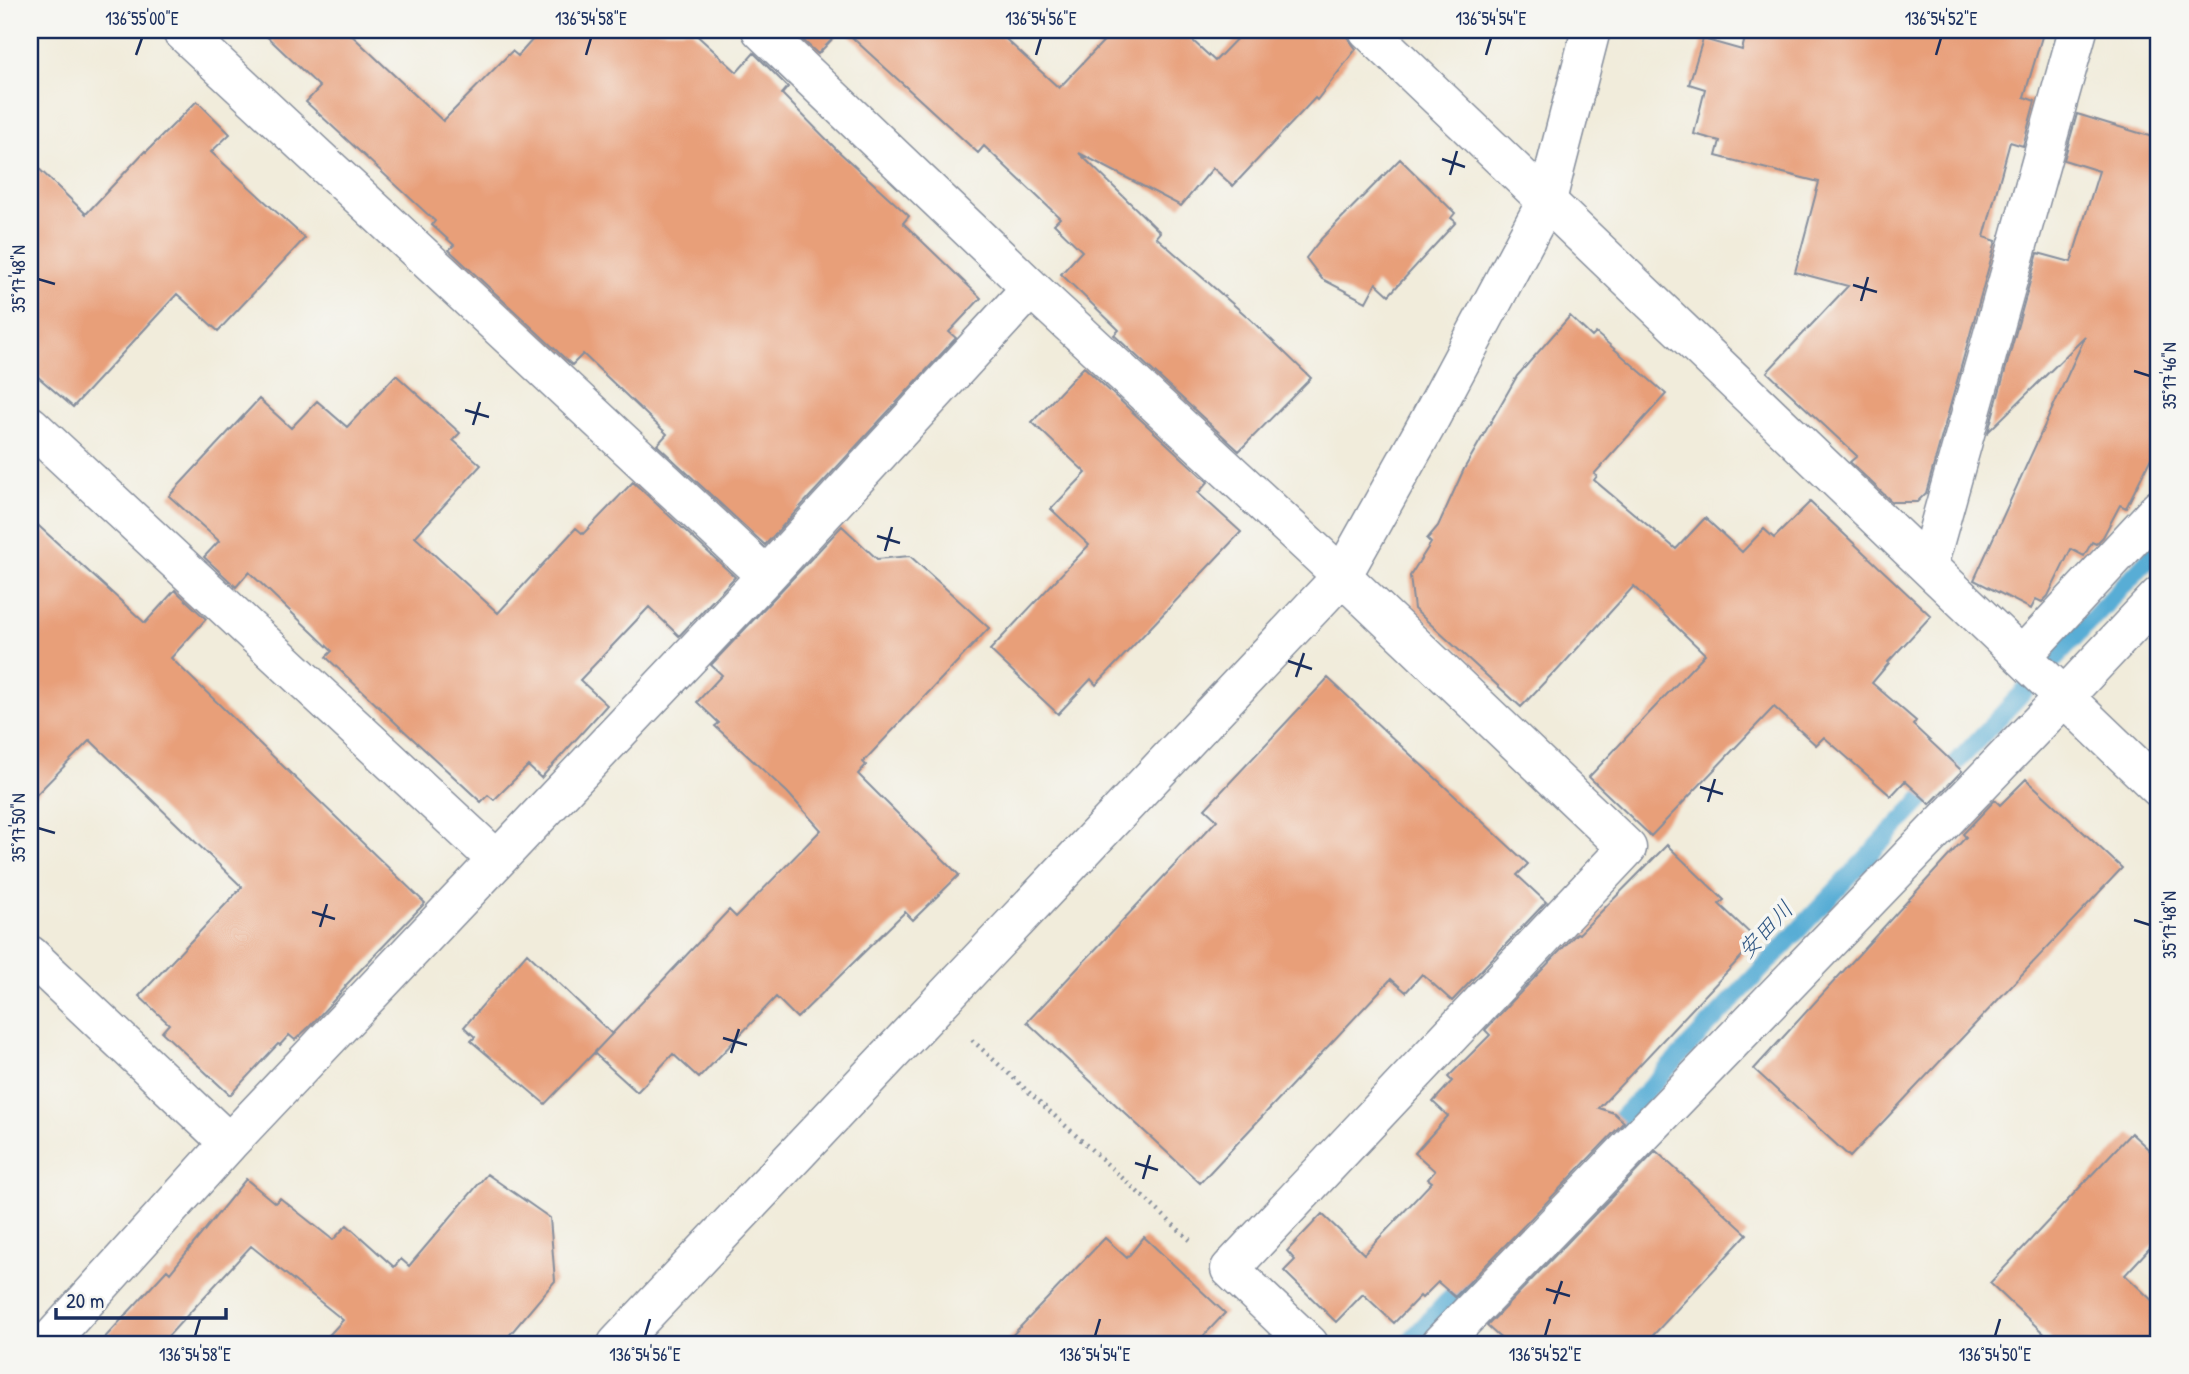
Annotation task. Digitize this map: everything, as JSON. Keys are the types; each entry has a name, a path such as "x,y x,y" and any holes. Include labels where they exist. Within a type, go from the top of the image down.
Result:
{"street":[{"path":"181,30 766,576"},
{"path":"761,30 1031,288 1342,576 1627,848 1230,1269 1310,1344"},
{"path":"1368,30 2159,788"},
{"path":"617,1344 1342,576 1424,431 1547,201 1591,30"},
{"path":"1928,566 2078,30"},
{"path":"47,1344 229,1143 766,576 1031,288"},
{"path":"30,425 497,860"},
{"path":"2022,656 2159,509"},
{"path":"1440,1344 2159,596"},
{"path":"30,955 229,1143"}],"path":[{"path":"935,1006 1203,1252 1230,1269"}],"building":[{"path":"260,30 346,30 443,121 512,51 518,56 541,30 691,30 737,72 754,53 788,87 782,94 837,150 909,216 903,223 981,298 949,332 956,338 765,545 657,445 667,434 583,354 572,365 449,250 454,245 432,225 435,221 306,102 320,87"},
{"path":"792,30 841,30 818,54"},
{"path":"844,30 996,30 1059,88 1114,30 1181,30 1215,61 1245,30 1347,30 1347,37 1356,49 1317,100 1315,98 1233,186 1213,168 1181,206 1079,153 1160,232 1156,237 1250,319 1311,378 1239,451 1114,335 1119,330 1061,274 1082,251 1054,224 1060,218 984,146 978,153"},
{"path":"1747,30 2044,30 2024,97 2035,101 2023,146 2010,142 1984,237 1996,241 1926,493 1917,502 1892,502 1850,462 1857,456 1767,372 1848,286 1795,272 1819,182 1716,156 1720,141 1694,134 1705,89 1689,84 1703,39 1742,50"},
{"path":"197,101 230,134 211,152 305,238 218,331 177,294 73,407 30,370 30,160 86,214"},
{"path":"2077,114 2159,139 2159,432 2154,442 2158,444 2126,508 2120,505 2103,537 2096,544 2092,542 2084,556 2071,549 2048,596 2042,602 2036,599 2031,609 1974,580 2085,337 1988,432 2038,253 2071,262 2099,171 2064,160"},
{"path":"1400,159 1455,213 1451,218 1456,222 1389,295 1376,283 1366,302 1322,279 1306,258 1321,239"},
{"path":"1570,316 1592,337 1596,333 1666,394 1594,474 1597,476 1594,480 1676,549 1705,518 1742,552 1764,529 1774,538 1810,502 1931,616 1872,683 1916,721 1913,725 1962,771 1930,804 1905,781 1891,796 1824,737 1816,745 1774,707 1651,836 1589,777 1705,654 1634,586 1521,707 1414,609 1410,576 1431,543 1427,539 1438,526 1464,469 1517,376"},
{"path":"1084,367 1208,482 1198,493 1241,532 1096,685 1091,679 1058,714 990,650 1089,545 1051,509 1086,473 1032,422"},
{"path":"396,375 460,433 453,440 481,465 415,537 498,613 576,528 583,534 633,482 735,577 679,636 649,607 580,680 607,705 541,778 528,766 494,800 488,795 481,802 399,726 326,657 332,651 249,572 236,587 204,557 219,541 169,496 259,399 291,428 317,401 347,427"},
{"path":"30,518 145,623 175,590 206,619 171,658 425,903 310,1026 295,1040 289,1035 278,1044 230,1095 162,1032 169,1024 139,996 242,887 90,740 30,801"},
{"path":"842,526 877,559 910,556 989,628 863,762 866,765 858,774 959,875 913,920 905,912 797,1018 776,997 699,1078 673,1054 637,1092 594,1053 729,910 736,917 821,830 787,792 715,726 719,723 697,702 722,675 711,665"},
{"path":"1328,678 1528,864 1517,875 1546,902 1452,1001 1422,974 1406,992 1391,979 1200,1183 1027,1022 1217,820 1205,809"},
{"path":"2026,779 2122,868 1850,1157 1754,1069 1966,837 1963,834 1995,800 2000,805"},
{"path":"1667,845 1724,900 1719,904 1757,940 1599,1108 1614,1113 1624,1122 1455,1297 1438,1282 1394,1323 1363,1294 1336,1322 1284,1271 1295,1260 1287,1251 1322,1214 1364,1254 1432,1182 1428,1179 1435,1171 1415,1153 1448,1116 1433,1102 1452,1081 1448,1077 1490,1035 1485,1030 1577,933 1579,934"},
{"path":"527,953 612,1034 545,1104 471,1041 475,1037 464,1027"},
{"path":"2131,1133 2159,1159 2159,1238 2125,1275 2159,1307 2159,1344 2055,1344 1990,1283"},
{"path":"1656,1151 1747,1234 1645,1344 1507,1344 1487,1326"},
{"path":"487,1174 550,1218 555,1281 502,1344 321,1344 343,1320 251,1246 161,1344 99,1344 167,1270 170,1273 246,1179 275,1203 280,1198 333,1240 347,1225 394,1267 401,1259 409,1266"},
{"path":"1144,1237 1225,1313 1196,1344 1004,1344 1105,1238 1127,1258"}],"waterway":[{"name":"安田川","path":"1604,1136 2159,548"},
{"name":"安田川","path":"1407,1344 1469,1278"}]}
